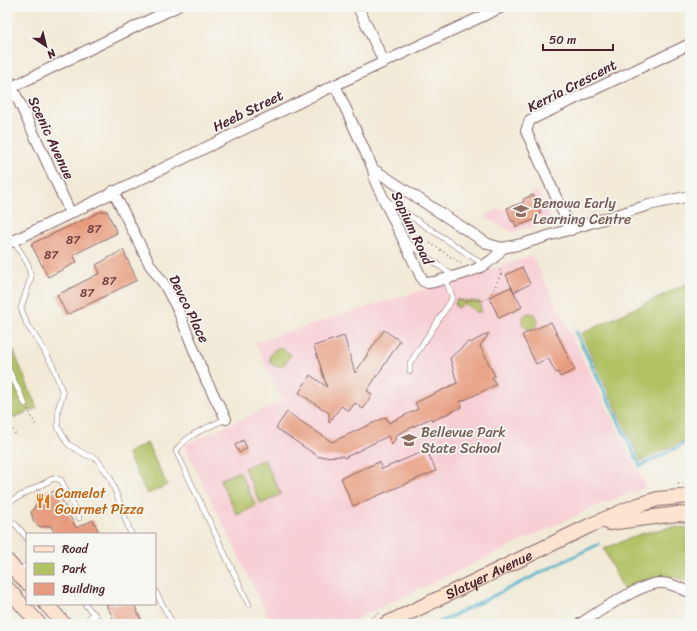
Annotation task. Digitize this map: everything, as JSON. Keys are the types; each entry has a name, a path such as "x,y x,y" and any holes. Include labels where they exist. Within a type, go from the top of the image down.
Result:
{"main road":[{"path":"658,499 678,490 690,488"},
{"name":"Slatyer Avenue","path":"386,624 591,525 635,506 658,499 690,496"},
{"name":"Slatyer Avenue","path":"591,525 677,514 690,515"},
{"path":"7,561 22,569 26,580"},
{"path":"7,588 39,624"},
{"path":"47,605 64,624"}],"street":[{"path":"12,88 176,7"},
{"path":"358,7 384,62"},
{"name":"Heeb Street","path":"10,242 113,191 502,7"},
{"name":"Kerria Crescent","path":"571,230 526,131 530,120 690,44"},
{"name":"Scenic Avenue","path":"7,76 70,212"},
{"name":"Sapium Road","path":"335,85 373,169 375,181 382,197 423,281 431,283 482,266 498,255 502,248 488,244 478,238 373,169"},
{"name":"Devco Place","path":"113,191 150,265 164,284 178,310 206,380 226,419"},
{"path":"502,248 571,230 649,205 690,196"},
{"path":"580,624 605,607 642,588 660,583 690,592"}],"lane":[{"path":"382,197 477,260 482,266"},
{"path":"403,240 449,277 451,298 410,363 410,371"},
{"path":"10,242 28,264 31,277 21,308 27,325 41,345 52,366 63,394 58,410 58,427 68,444 86,455 96,458 110,477 132,533"},
{"path":"7,366 25,404"},
{"path":"226,419 188,437 181,442 176,451 248,605"},
{"path":"7,503 54,478 59,478 62,480 79,518"},
{"path":"7,518 16,525 26,537"},
{"path":"156,593 173,624"},
{"path":"86,605 102,624"},
{"path":"84,624 94,614"}],"path":[{"path":"406,227 463,265"},
{"path":"451,298 483,302 488,299 501,274 500,270"},
{"path":"25,404 36,426"},
{"path":"7,419 16,436"},
{"path":"7,428 11,427"}],"shaded area":[{"name":"Benowa Early Learning Centre","path":"538,191 549,213 549,218 544,223 512,232 484,217 498,209 502,209"},
{"name":"Bellevue Park State School","path":"532,256 646,487 594,507 345,624 272,624 184,445 283,401 255,342"}],"green space":[{"path":"690,282 690,438 641,461 581,334"},
{"path":"456,300 480,302 481,312 476,312 464,303 458,308 455,306"},
{"path":"530,313 536,315 538,321 536,327 530,329 524,327 522,321 524,315"},
{"path":"7,335 37,408 7,420"},
{"path":"281,347 291,355 283,366 274,366 270,362 270,355 274,350"},
{"path":"147,443 167,485 147,494 127,453"},
{"path":"264,459 281,494 261,504 244,468"},
{"path":"239,471 256,506 237,515 220,480"},
{"path":"672,527 690,528 690,582 679,578 662,576 649,579 624,591 604,549 640,534"}],"building":[{"path":"533,195 541,213 535,216 536,219 516,227 514,221 512,222 507,208 524,202 523,199"},
{"path":"102,211 107,211 117,233 73,255 77,262 48,277 31,244"},
{"path":"123,250 137,280 67,315 57,295 100,273 96,265"},
{"path":"522,267 530,284 514,292 506,275"},
{"path":"511,287 522,307 499,318 489,297"},
{"path":"551,322 575,370 560,377 558,372 556,373 548,358 536,364 522,335"},
{"path":"384,330 400,341 367,391 372,394 363,409 355,403 349,411 341,406 329,423 329,413 299,393 310,375 327,387 314,346 344,336 355,373"},
{"path":"489,333 480,346 495,376 492,377 496,385 460,402 462,407 432,421 431,418 398,434 392,445 388,436 344,458 343,456 319,457 276,428 287,412 332,442 386,417 389,423 418,409 415,403 457,383 450,358 469,341 470,343"},
{"path":"243,440 247,448 239,453 235,445"},
{"path":"427,450 436,471 353,506 341,478 379,462 382,469"},
{"path":"57,490 76,528 93,520 100,533 54,533 51,526 40,527 34,522 31,512 39,501 38,498"},
{"path":"106,605 134,605 143,624 116,624"}],"waterway":[{"path":"576,332 640,466 690,441"},
{"path":"436,624 599,544"}],"place":[{"name":"Benowa Early Learning Centre","path":"521,211"},
{"name":"Bellevue Park State School","path":"409,440"},
{"name":"Camelot Gourmet Pizza","path":"43,501"}]}
